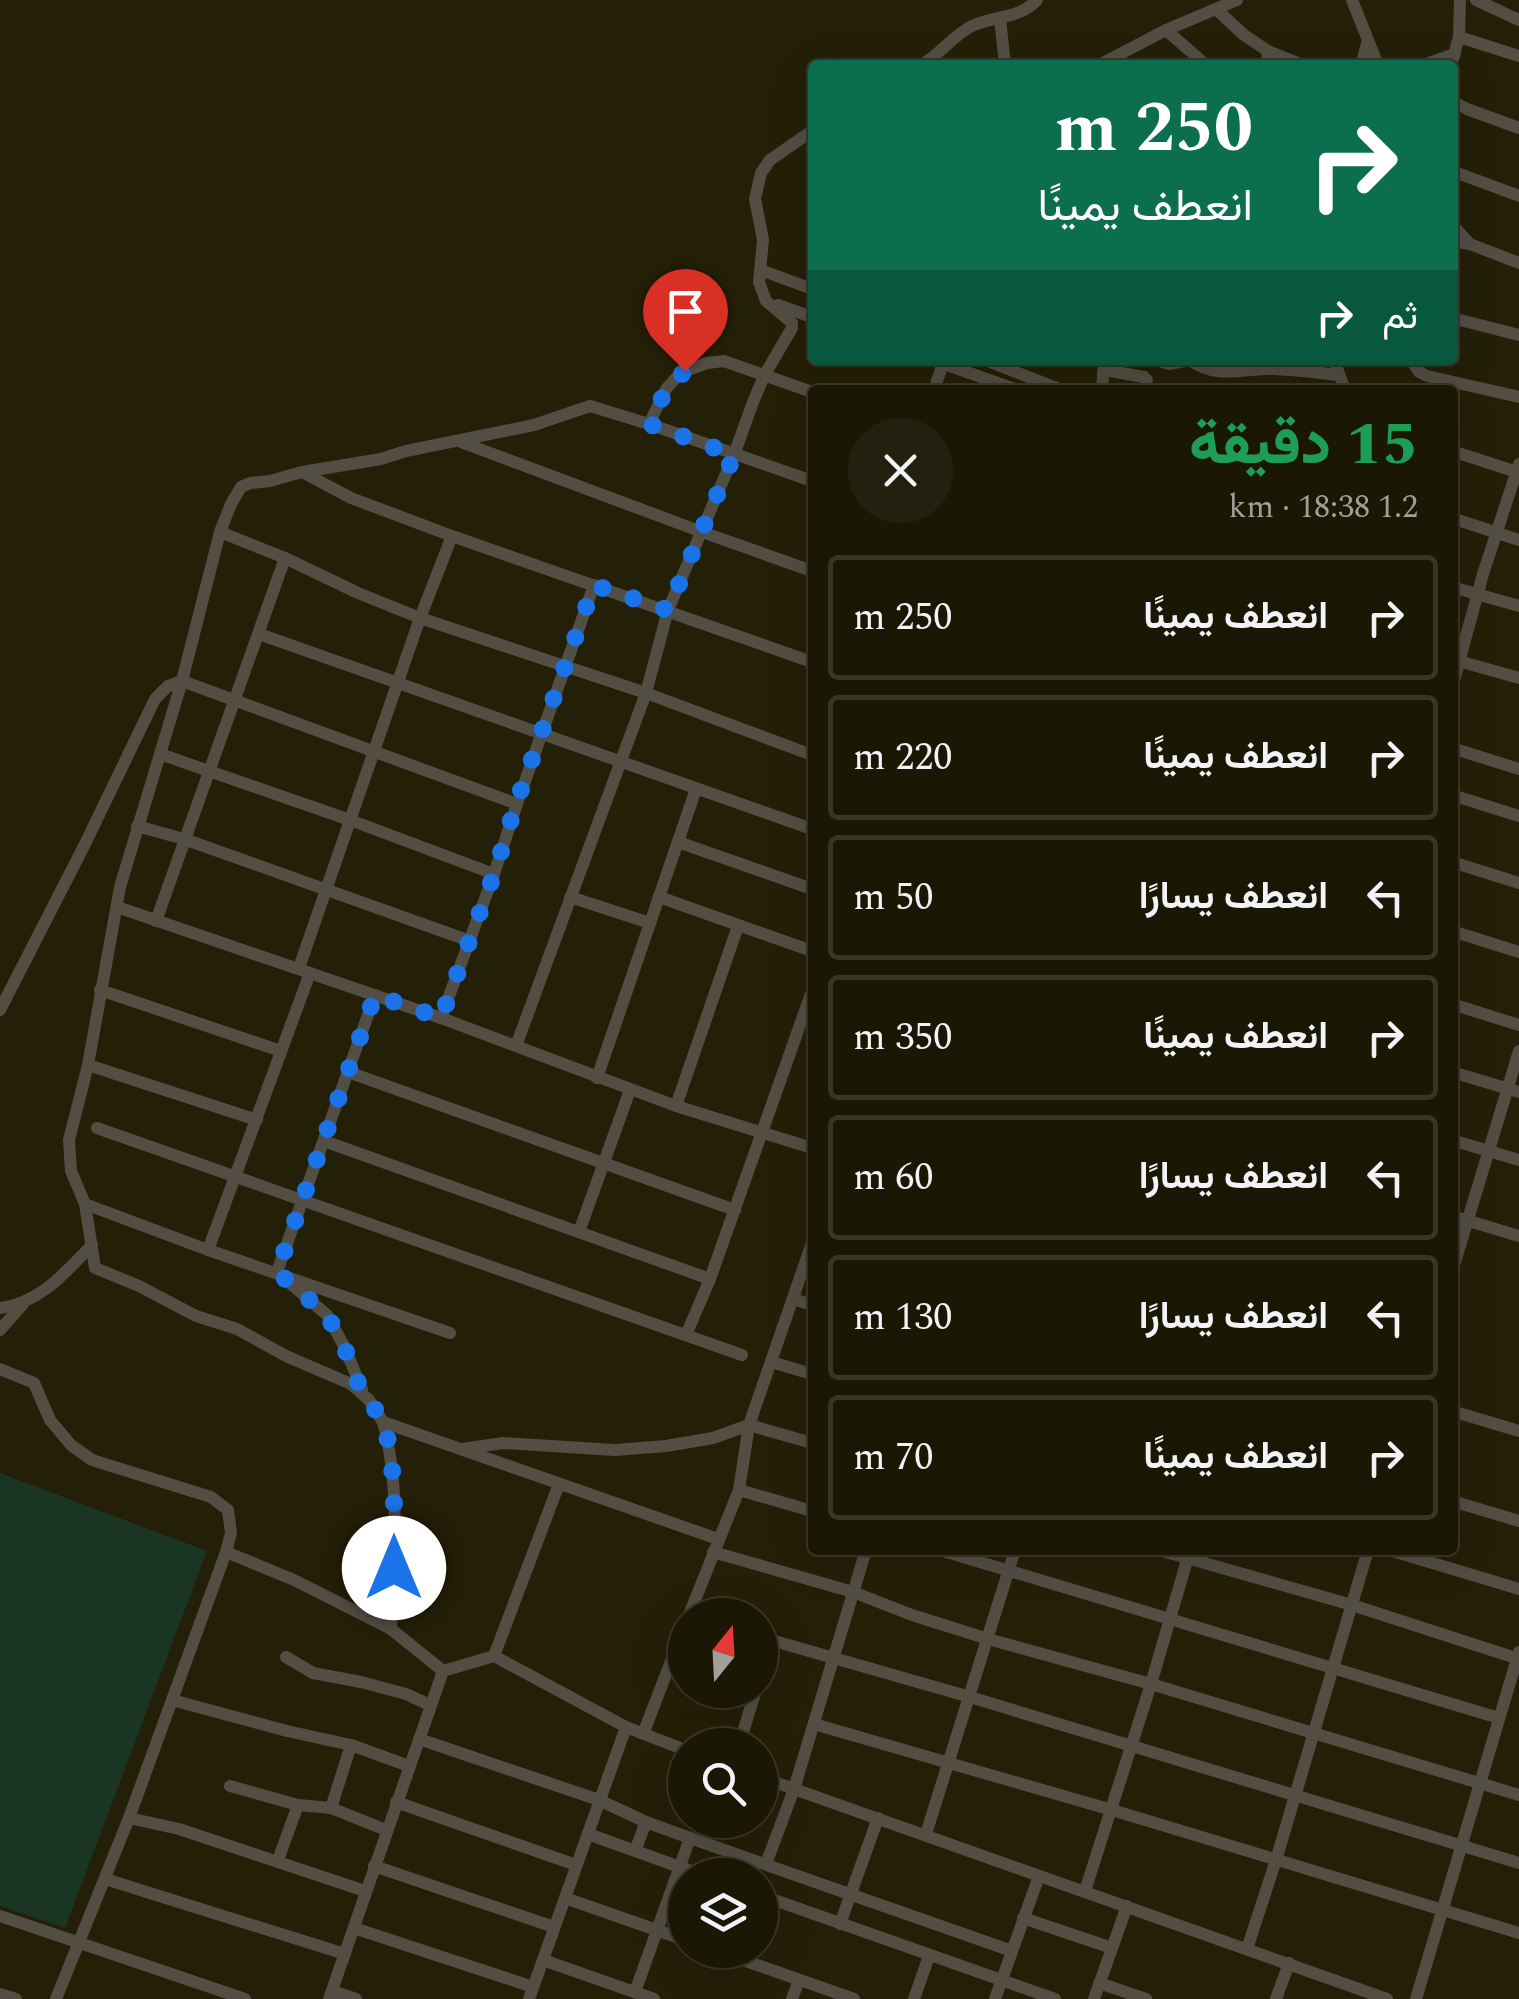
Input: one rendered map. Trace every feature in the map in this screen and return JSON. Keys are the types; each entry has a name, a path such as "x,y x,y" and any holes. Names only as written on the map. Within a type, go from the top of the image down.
{"street":[{"path":"931,60 972,26 1026,10 1037,0"},
{"path":"1109,60 1166,30 1238,0"},
{"path":"1352,0 1376,60"},
{"path":"1453,60 1459,37 1460,0"},
{"path":"1476,0 1505,6 1519,20"},
{"path":"1216,9 1268,58"},
{"path":"1000,18 1004,60"},
{"path":"1166,30 1200,60"},
{"path":"1459,37 1519,56"},
{"path":"1362,60 1368,40"},
{"path":"1458,104 1519,128"},
{"path":"516,1046 646,693 668,610 764,376 792,328 792,322 766,301 760,282 763,240 756,199 761,173 770,160 808,134"},
{"path":"1458,173 1519,196"},
{"path":"1458,232 1470,244"},
{"path":"1458,243 1519,262"},
{"path":"761,270 808,288"},
{"path":"766,301 808,317"},
{"path":"1458,319 1519,334"},
{"path":"649,424 666,390 685,371 706,364 724,361 808,391"},
{"path":"947,365 1004,385"},
{"path":"998,365 1049,385"},
{"path":"1104,365 1144,377 1146,385"},
{"path":"1203,365 1222,372 1273,369 1338,375"},
{"path":"1335,365 1343,385"},
{"path":"1414,365 1427,376 1519,397"},
{"path":"1231,385 1236,372"},
{"path":"368,1400 351,1384 286,1356 237,1328 196,1316 95,1268 85,1204 72,1171 69,1140 88,1065 120,887 231,504 241,487 250,483 270,482 302,472 534,425 590,406 808,480"},
{"path":"456,440 808,570"},
{"path":"1458,453 1518,470 1458,654"},
{"path":"302,472 351,498 452,536 808,661"},
{"path":"1458,520 1519,540"},
{"path":"220,532 420,618 808,749"},
{"path":"208,1250 281,1051 326,891 452,536"},
{"path":"156,921 285,558"},
{"path":"441,1018 594,585"},
{"path":"1458,589 1519,606"},
{"path":"259,634 808,828"},
{"path":"1458,661 1519,678"},
{"path":"0,1010 154,699 168,686 182,681 516,804"},
{"path":"1458,750 1519,769"},
{"path":"160,754 494,874"},
{"path":"597,1078 696,789"},
{"path":"1458,798 1519,816"},
{"path":"138,826 470,941"},
{"path":"678,842 808,888"},
{"path":"1458,864 1519,882"},
{"path":"570,897 650,924"},
{"path":"659,897 808,950"},
{"path":"117,907 441,1018 676,1106 808,1147"},
{"path":"676,1106 738,926"},
{"path":"1458,934 1519,952"},
{"path":"100,990 281,1051"},
{"path":"277,1272 375,995"},
{"path":"686,1336 808,1002"},
{"path":"1458,1006 1519,1024"},
{"path":"1458,1253 1490,1151 1514,1091 1519,1051"},
{"path":"88,1065 257,1120"},
{"path":"348,1072 734,1210"},
{"path":"1458,1074 1514,1091"},
{"path":"578,1232 630,1090"},
{"path":"97,1128 742,1355"},
{"path":"324,1140 710,1279"},
{"path":"1458,1142 1519,1160"},
{"path":"85,1204 450,1333"},
{"path":"1458,1218 1519,1236"},
{"path":"0,1308 34,1299 92,1245"},
{"path":"696,1598 739,1490 750,1425 808,1255"},
{"path":"277,1272 327,1315 356,1379 383,1422 394,1488 391,1629"},
{"path":"793,1299 808,1304"},
{"path":"0,1330 25,1303"},
{"path":"771,1362 808,1373"},
{"path":"0,1369 34,1383 50,1420 71,1445 92,1460 211,1497 228,1510 231,1533 128,1818 56,1999"},
{"path":"1458,1412 1519,1431"},
{"path":"383,1422 912,1615 1519,1795"},
{"path":"460,1449 503,1443 615,1450 649,1448 713,1438 750,1425 808,1442"},
{"path":"494,1656 559,1484"},
{"path":"739,1490 808,1510"},
{"path":"1458,1503 1519,1522"},
{"path":"226,1552 294,1580 391,1629 443,1671"},
{"path":"768,1858 794,1789 864,1555"},
{"path":"957,1555 1499,1718"},
{"path":"926,1834 1014,1555"},
{"path":"1085,1891 1189,1555"},
{"path":"1192,1555 1518,1656 1416,1999"},
{"path":"1248,1949 1367,1555"},
{"path":"1407,1555 1519,1589"},
{"path":"778,1643 1519,1863"},
{"path":"443,1671 494,1656 626,1727 668,1744"},
{"path":"286,1657 313,1673 406,1694 430,1706"},
{"path":"643,1734 668,1669"},
{"path":"356,1999 331,1995 443,1671"},
{"path":"172,1700 352,1745 409,1766"},
{"path":"814,1724 1519,1934"},
{"path":"354,1928 531,1993 626,1727"},
{"path":"419,1738 599,1800 668,1830"},
{"path":"332,1808 352,1745"},
{"path":"778,1783 1388,1999"},
{"path":"230,1786 298,1805 332,1808 386,1830"},
{"path":"396,1802 576,1866"},
{"path":"278,1860 298,1805"},
{"path":"128,1818 179,1829 366,1891"},
{"path":"840,1924 878,1818"},
{"path":"635,1851 646,1822"},
{"path":"588,1834 668,1863"},
{"path":"682,1858 690,1838 748,1858"},
{"path":"374,1866 554,1927"},
{"path":"778,1868 1012,1950"},
{"path":"996,1999 1039,1876"},
{"path":"105,1879 344,1954"},
{"path":"565,1898 668,1934"},
{"path":"635,1992 668,1898"},
{"path":"778,1901 1055,1999"},
{"path":"1094,1999 1127,1906"},
{"path":"0,1916 244,1999"},
{"path":"1023,1918 1112,1948"},
{"path":"914,1999 929,1956"},
{"path":"543,1960 654,1999"},
{"path":"1276,1999 1289,1963"},
{"path":"774,1968 854,1999"},
{"path":"792,1999 799,1980"},
{"path":"1100,1983 1146,1999"},
{"path":"0,1994 16,1999"}],"green space":[{"path":"0,1473 207,1551 65,1928 0,1906"}],"route":[{"path":"394,1568 394,1488 383,1422 356,1379 327,1315 277,1272 375,995 441,1018 594,585 668,610 734,455 649,424 666,390 685,371"}]}
